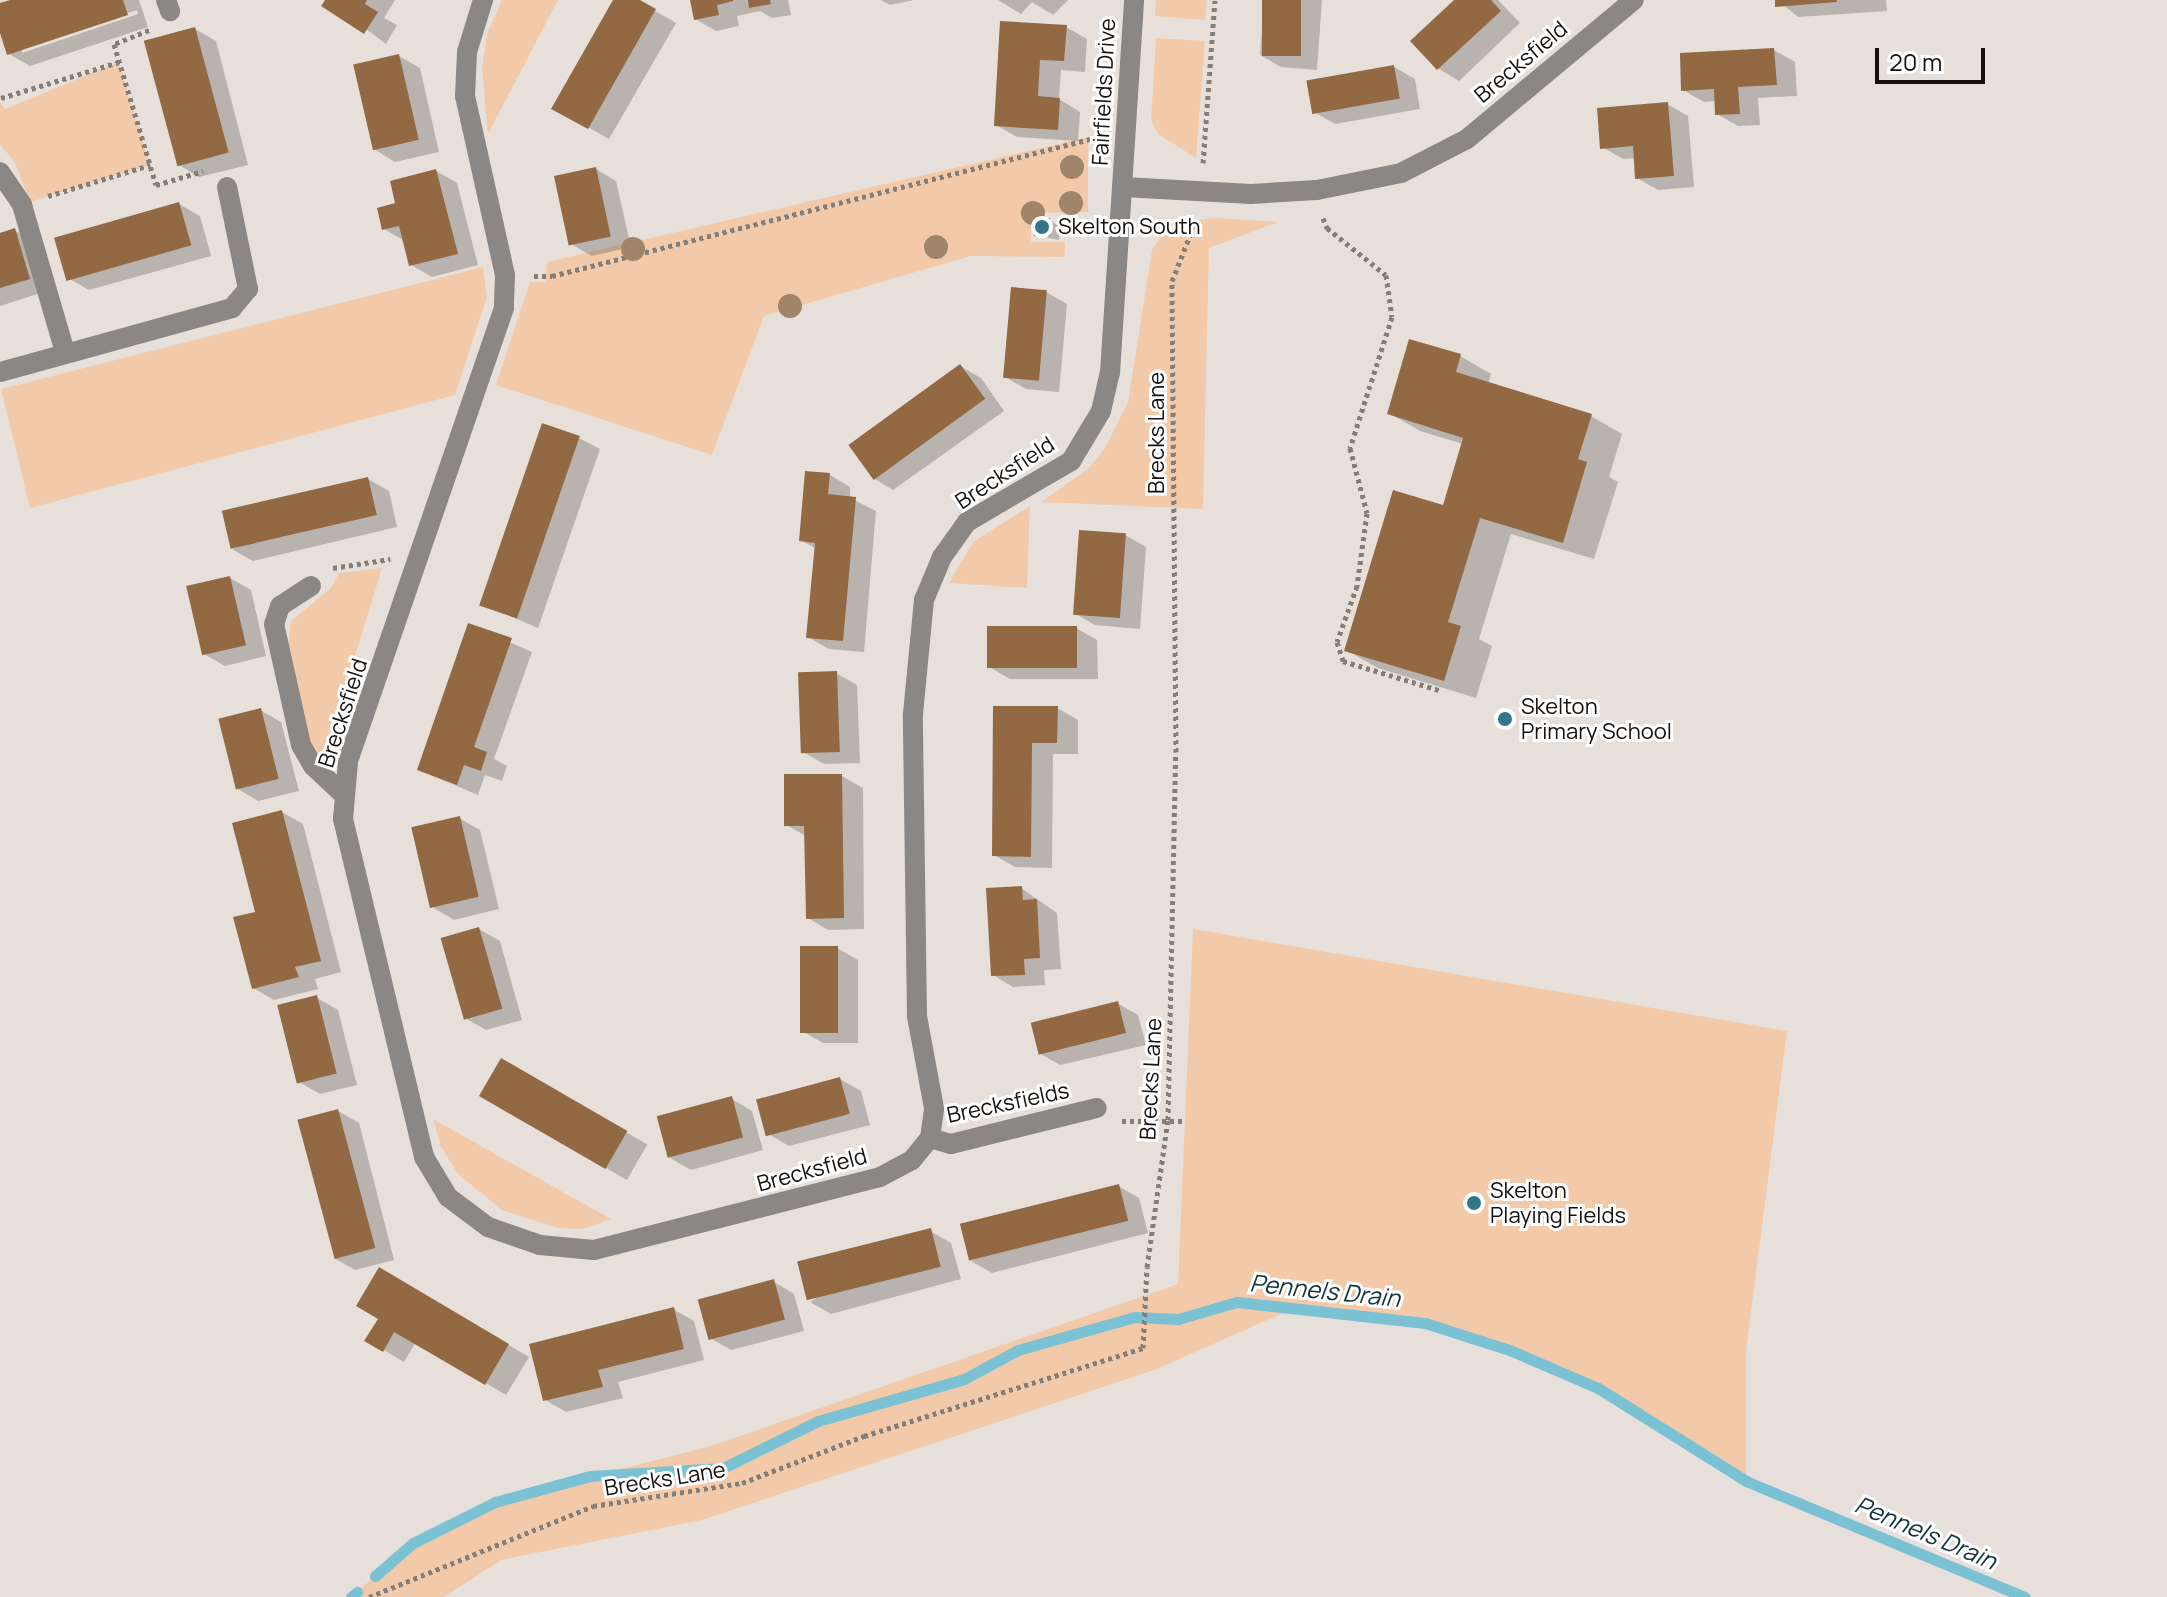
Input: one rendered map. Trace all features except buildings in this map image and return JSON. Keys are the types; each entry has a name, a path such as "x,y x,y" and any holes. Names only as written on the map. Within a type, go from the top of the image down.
{"street":[{"name":"Brecksfield","path":"483,0 467,52 465,96 505,275 504,308 423,554 348,762 343,819 424,1157 448,1197 488,1227 540,1245 594,1250 880,1177 912,1160 930,1138 934,1108 917,1016 913,714 924,600 942,557 967,522 1071,461 1088,440 1110,373 1123,187 1201,193 1317,190 1401,173 1433,160 1467,139 1634,0"},
{"name":"Fairfields Drive","path":"1123,187 1134,0"},
{"path":"0,172 22,205 65,352"},
{"path":"0,372 232,308 248,289 227,187"},
{"path":"311,586 280,606 274,624 301,745 313,766 343,794"},
{"name":"Brecksfields","path":"930,1138 951,1144 1097,1108"}],"path":[{"name":"Brecks Lane","path":"369,1597 593,1506 742,1483 864,1436 1143,1348 1145,1302 1168,1120 1176,752 1172,281 1201,193 1215,0"},
{"path":"168,5 148,30 114,44 156,185 220,165 227,187"},
{"path":"1,98 119,62"},
{"path":"505,275 552,276 1126,131"},
{"path":"22,205 150,165"},
{"path":"1317,190 1327,228 1386,275 1392,317 1350,448 1367,513 1357,586 1337,642 1343,661 1442,691"},
{"path":"311,586 331,568 423,554"},
{"path":"1097,1108 1117,1122 1186,1121"}],"shaded area":[{"path":"502,0 558,0 488,134 482,68 487,34"},
{"path":"1156,0 1207,0 1205,20 1155,16"},
{"path":"1156,38 1205,41 1196,158 1158,134 1151,120"},
{"path":"119,62 150,165 30,202 15,163 0,144 0,102 5,109"},
{"path":"1088,137 1088,212 1031,213 1031,242 1065,242 1065,257 971,256 764,316 712,455 496,385 530,282 545,282 547,262"},
{"path":"1216,218 1278,222 1209,248 1203,509 1041,502 1088,469 1105,448 1128,402 1152,250 1169,223"},
{"path":"483,267 487,297 455,395 30,508 1,389"},
{"path":"1030,506 1027,588 949,583 973,542"},
{"path":"382,568 323,760 311,744 288,647 291,621 331,588 339,573"},
{"name":"Skelton Playing Fields","path":"1193,929 1787,1031 1746,1351 1746,1481 1598,1388 1512,1351 1425,1323 1297,1307 1157,1369 702,1520 501,1560 444,1597 351,1597 413,1543 495,1502 714,1445 1178,1284"},
{"path":"433,1119 611,1219 584,1229 558,1228 502,1210 458,1174 441,1147"}],"waterway":[{"name":"Pennels Drain","path":"375,1576 413,1543 495,1502 590,1476 723,1468 818,1421 964,1379 1018,1350 1135,1317 1178,1319 1237,1302 1425,1323 1512,1351 1598,1388 1746,1481 2025,1597"},
{"name":"Pennels Drain","path":"351,1597 357,1592"}],"place":[{"name":"Skelton South","path":"1042,227"},
{"name":"Skelton Primary School","path":"1505,719"},
{"name":"Skelton Playing Fields","path":"1474,1203"}]}
